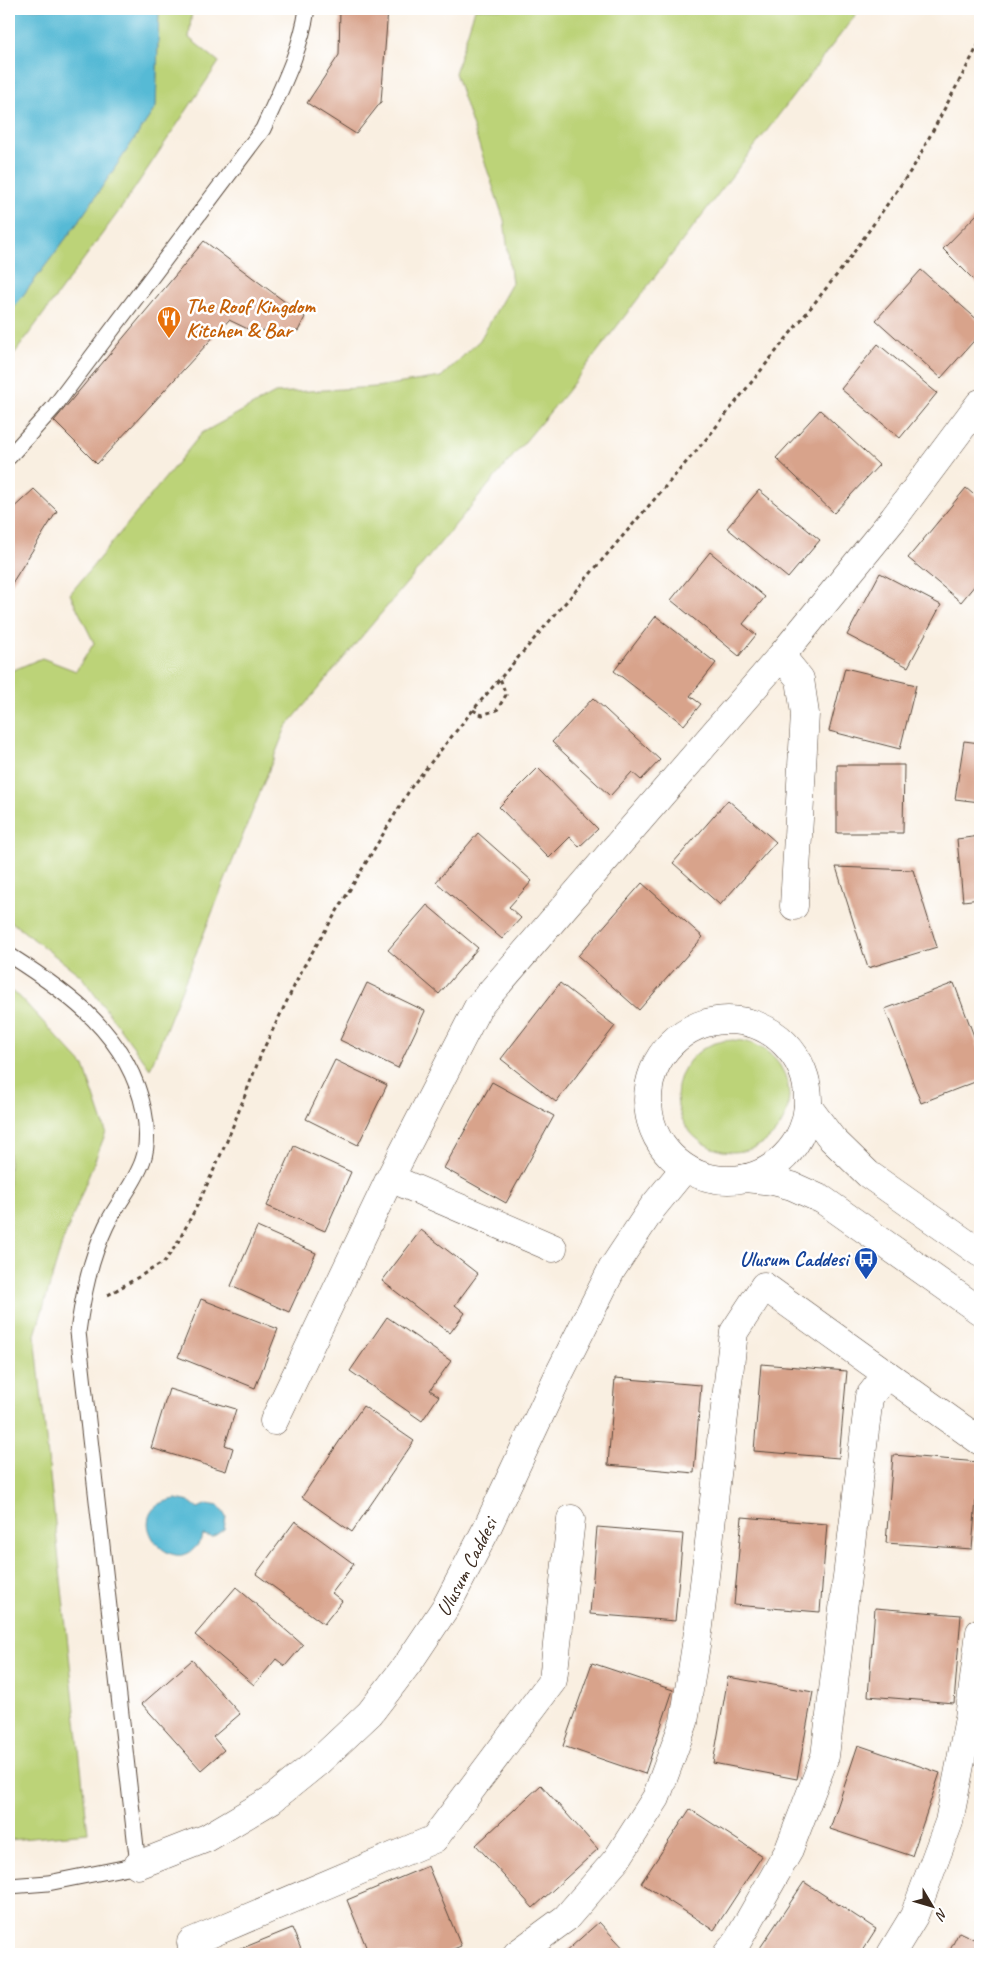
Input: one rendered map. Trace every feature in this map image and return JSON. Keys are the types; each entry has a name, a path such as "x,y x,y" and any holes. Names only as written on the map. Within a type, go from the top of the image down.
{"street":[{"path":"274,1421 390,1178 478,1007 781,656 894,518 980,403"},
{"path":"781,656 800,680 805,714 794,906"},
{"path":"744,1178 778,1163 793,1147 803,1128 808,1107 807,1085 799,1064 786,1045 768,1031 747,1022 725,1020 703,1024 683,1034 666,1050 654,1069 648,1091 648,1113 656,1135 668,1154 685,1168 708,1178 744,1178 786,1185 823,1200 980,1311"},
{"path":"808,1107 832,1139 868,1174 980,1253"},
{"name":"Ulusum Caddesi","path":"138,1865 207,1838 271,1800 318,1762 370,1713 409,1662 447,1605 487,1528 560,1372 612,1269 653,1207 685,1168"},
{"path":"390,1178 554,1248"},
{"path":"517,1954 566,1918 617,1859 656,1798 684,1722 699,1626 734,1332 764,1286 980,1441"},
{"path":"727,1954 737,1942 788,1852 824,1756 869,1397 887,1374"},
{"path":"193,1954 191,1942 434,1840 553,1680 571,1519"},
{"path":"891,1954 914,1916 949,1822 969,1718 980,1632"}],"lane":[{"path":"9,457 54,407 263,129 286,78 304,26 307,9"},
{"path":"9,955 58,987 86,1012 130,1068 140,1094 146,1124 144,1158 131,1186 106,1226 88,1272 78,1332 138,1865 48,1883 9,1886"}],"path":[{"path":"82,1301 109,1294 164,1262 177,1244 227,1141 262,1052 304,966 412,786 500,678 708,437 848,262 914,166 980,42"},
{"path":"473,710 482,715 497,710 506,695 500,678"}],"green space":[{"path":"159,9 192,9 189,38 219,62 122,207 9,361 9,314 79,221 156,107"},
{"path":"475,9 860,9 565,394 286,727 150,1069 81,976 9,920 9,672 42,658 76,671 94,643 70,594 202,433 275,393 376,387 441,377 480,340 512,283 504,220 455,73"},
{"path":"9,990 19,996 84,1066 106,1132 63,1241 35,1335 88,1833 9,1840"},
{"path":"733,1040 744,1041 754,1045 772,1057 784,1075 788,1085 788,1107 784,1117 772,1135 754,1147 744,1151 733,1152 722,1151 712,1147 694,1135 682,1117 678,1107 677,1096 678,1085 682,1075 694,1057 712,1045 722,1041"}],"water":[{"path":"9,9 159,9 156,107 79,221 9,314"},
{"path":"176,1499 190,1502 198,1508 207,1504 219,1506 226,1517 224,1529 213,1537 203,1535 192,1551 179,1555 167,1552 156,1543 149,1530 149,1517 157,1506"}],"building":[{"path":"340,9 388,9 381,102 356,134 307,103 339,55"},
{"path":"980,211 980,286 943,249"},
{"path":"204,241 305,317 298,331 250,330 229,320 97,464 54,421"},
{"path":"921,270 980,322 980,334 941,378 876,320"},
{"path":"878,344 937,393 900,438 841,389"},
{"path":"820,410 879,465 834,513 776,458"},
{"path":"966,488 980,500 980,579 961,602 908,558"},
{"path":"34,489 57,511 9,588 9,512"},
{"path":"759,490 820,540 788,578 727,528"},
{"path":"710,552 765,597 743,624 756,635 739,656 671,600"},
{"path":"880,573 941,605 908,667 847,635"},
{"path":"656,616 716,663 690,696 701,704 684,725 614,671"},
{"path":"845,668 916,685 900,749 829,731"},
{"path":"593,698 660,760 641,780 632,772 610,796 552,742"},
{"path":"964,741 980,743 980,802 955,799"},
{"path":"837,765 904,765 903,833 837,833"},
{"path":"538,768 598,829 579,847 570,837 549,858 499,807"},
{"path":"728,800 776,842 720,905 673,863"},
{"path":"478,833 532,881 509,907 521,918 502,939 436,882"},
{"path":"980,836 980,899 963,901 957,839"},
{"path":"836,867 913,870 937,947 868,968"},
{"path":"642,883 703,937 639,1010 578,956"},
{"path":"427,905 478,948 439,994 388,950"},
{"path":"367,983 425,1011 398,1068 340,1040"},
{"path":"560,983 615,1026 556,1102 501,1059"},
{"path":"954,983 980,1052 980,1080 921,1103 885,1009"},
{"path":"335,1060 387,1085 358,1145 306,1119"},
{"path":"492,1082 554,1116 506,1203 444,1168"},
{"path":"294,1146 351,1172 325,1231 267,1206"},
{"path":"257,1227 316,1253 289,1312 231,1286"},
{"path":"421,1230 478,1274 455,1305 465,1313 450,1333 382,1281"},
{"path":"201,1299 278,1329 255,1388 178,1357"},
{"path":"387,1317 451,1361 430,1390 439,1396 422,1421 350,1371"},
{"path":"761,1364 847,1371 839,1458 754,1451"},
{"path":"615,1378 701,1385 694,1473 608,1465"},
{"path":"169,1389 236,1409 225,1445 233,1448 226,1471 151,1448"},
{"path":"363,1406 414,1441 352,1532 302,1497"},
{"path":"893,1455 979,1462 972,1549 886,1543"},
{"path":"742,1517 827,1524 820,1612 734,1605"},
{"path":"295,1521 354,1564 332,1593 342,1601 324,1624 256,1574"},
{"path":"597,1527 683,1534 675,1621 590,1614"},
{"path":"236,1587 303,1645 285,1666 276,1659 254,1685 195,1635"},
{"path":"875,1608 961,1615 954,1703 868,1696"},
{"path":"192,1660 240,1714 213,1737 224,1750 201,1770 142,1704"},
{"path":"592,1663 673,1690 645,1774 563,1746"},
{"path":"728,1677 813,1692 797,1779 713,1763"},
{"path":"858,1745 940,1773 912,1856 830,1829"},
{"path":"541,1785 598,1849 533,1908 476,1845"},
{"path":"690,1809 762,1856 714,1930 641,1883"},
{"path":"428,1866 461,1946 441,1954 369,1954 347,1900"},
{"path":"804,1882 876,1929 860,1954 756,1954"},
{"path":"599,1922 629,1954 563,1954"},
{"path":"292,1928 303,1954 228,1954"},
{"path":"959,1932 980,1942 980,1954 948,1954"}],"place":[{"name":"The Roof Kingdom Kitchen & Bar","path":"169,339"},
{"name":"Ulusum Caddesi","path":"866,1280"}]}
